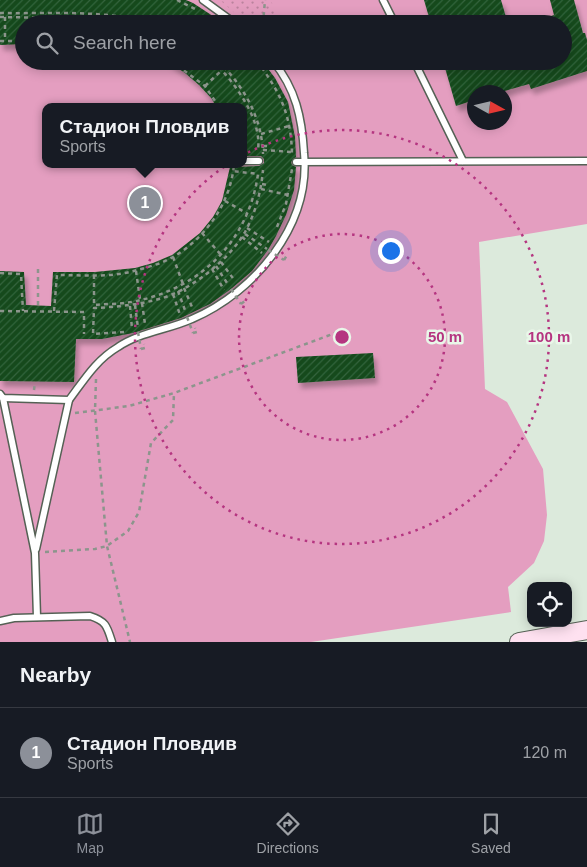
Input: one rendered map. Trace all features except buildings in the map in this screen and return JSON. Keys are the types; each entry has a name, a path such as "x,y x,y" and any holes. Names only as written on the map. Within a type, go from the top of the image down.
{"main road":[{"path":"519,642 587,630"}],"lane":[{"path":"203,0 224,15"},
{"path":"383,0 390,15"},
{"path":"36,553 70,400 94,366 119,346 143,335 169,328 201,315 237,292 258,274 277,249 290,224 299,201 305,162 302,129 294,94 280,70"},
{"path":"418,70 463,161"},
{"path":"247,161 261,160"},
{"path":"293,162 587,161"},
{"path":"37,618 36,553 1,396 70,400"},
{"path":"0,621 14,618 90,616 101,620 108,629 112,642"}],"path":[{"path":"177,0 203,14"},
{"path":"264,15 265,0"},
{"path":"0,15 15,17"},
{"path":"0,15 110,15"},
{"path":"4,17 5,41"},
{"path":"0,41 15,41"},
{"path":"183,70 204,86 217,103"},
{"path":"204,86 222,70 239,90 246,103"},
{"path":"228,70 244,91 255,112 261,134 263,150 261,160"},
{"path":"247,228 269,242 277,227 288,195 293,162 289,126 281,98 263,70"},
{"path":"247,104 256,131 259,150"},
{"path":"255,112 260,111"},
{"path":"261,134 289,126"},
{"path":"262,146 269,146"},
{"path":"263,150 292,152"},
{"path":"94,275 94,305 161,299 184,288 221,262 244,234 261,190 263,167"},
{"path":"54,311 57,275 94,275 136,271 173,257 202,233 216,216 224,201 233,168"},
{"path":"130,306 132,331 93,334 94,308 135,305 183,284 195,277 221,255 241,229 248,214 258,174 233,171"},
{"path":"262,184 267,185"},
{"path":"261,190 288,195"},
{"path":"224,201 248,214"},
{"path":"202,233 221,255"},
{"path":"244,234 284,260 286,255"},
{"path":"242,237 262,253"},
{"path":"277,259 282,252"},
{"path":"173,257 183,284"},
{"path":"221,262 236,282"},
{"path":"216,266 241,304 245,301"},
{"path":"38,267 38,305"},
{"path":"212,269 224,290"},
{"path":"136,271 146,328"},
{"path":"0,273 21,274 22,311"},
{"path":"184,288 194,310"},
{"path":"178,291 195,332"},
{"path":"173,294 181,316"},
{"path":"234,300 240,296"},
{"path":"135,305 141,349 145,348"},
{"path":"0,311 84,312 84,334"},
{"path":"189,328 194,325"},
{"path":"67,414 129,406 174,393 338,332"},
{"path":"133,344 144,341"},
{"path":"97,376 95,411 107,546 130,642"},
{"path":"36,553 95,550 107,546 128,531 139,512 152,444 173,420 174,393"}],"shaded area":[{"path":"0,0 587,0 587,224 479,242 485,389 507,402 543,469 547,515 544,541 534,563 508,587 511,612 311,642 0,642"},
{"path":"220,0 270,0 279,15 237,15"}],"place":[{"name":"Стадион Пловдив","path":"145,203"}]}
